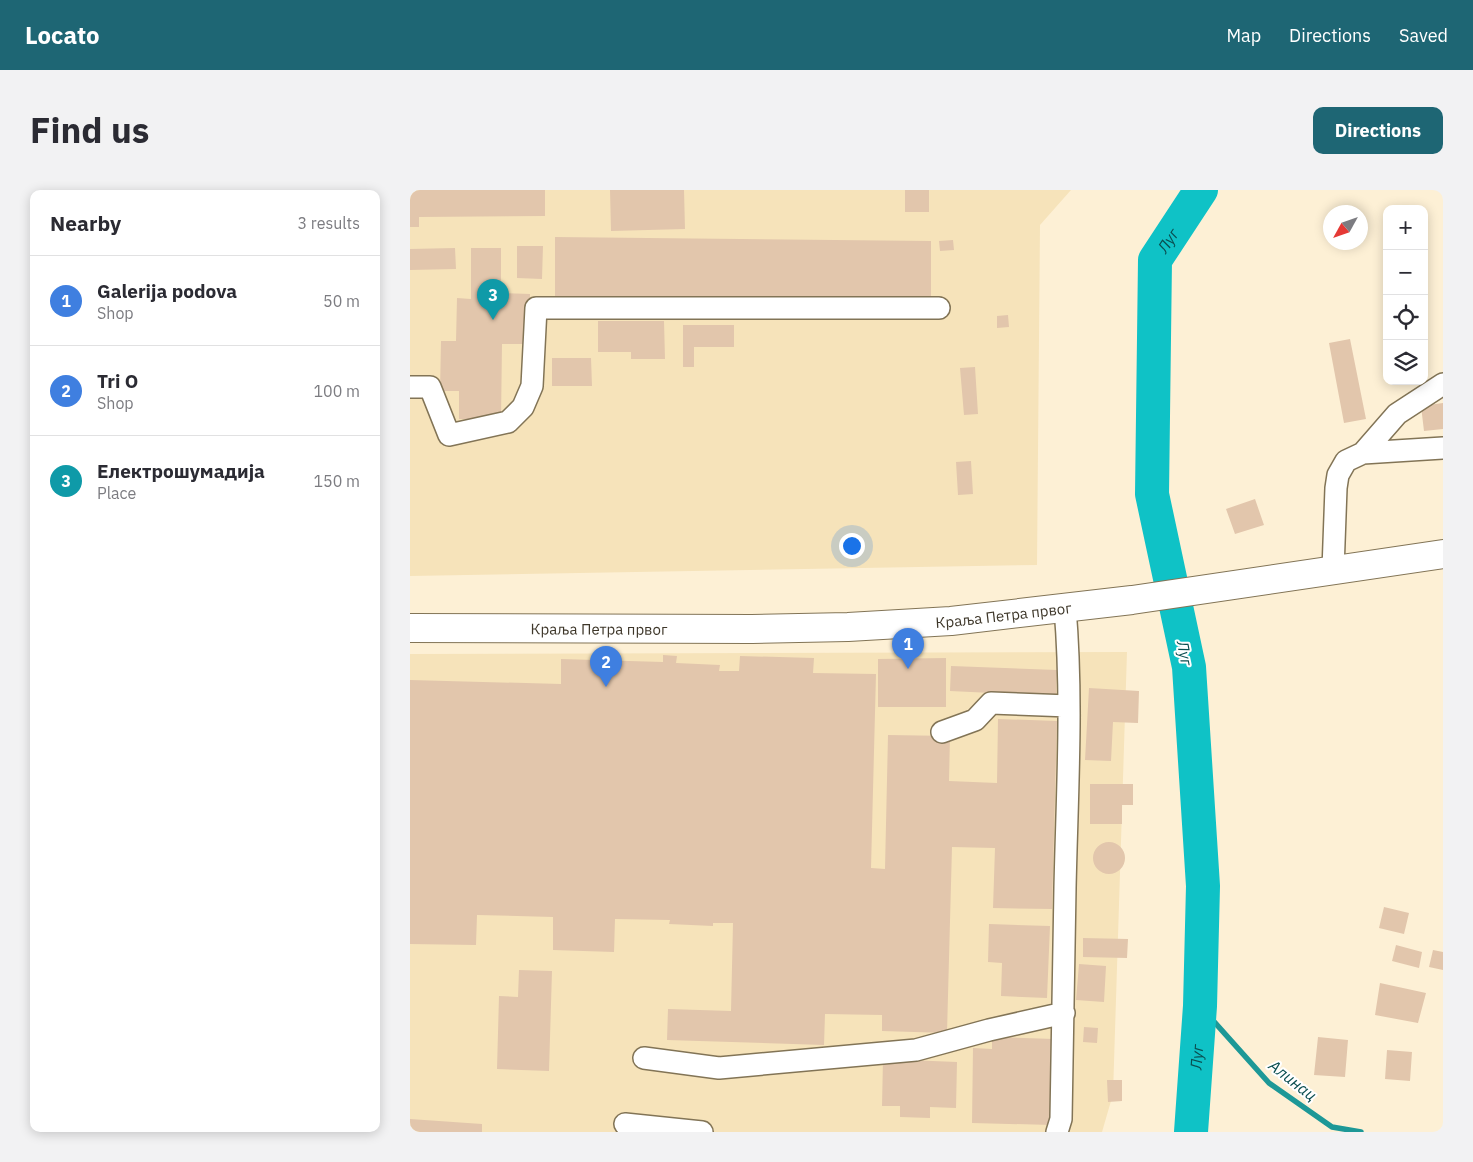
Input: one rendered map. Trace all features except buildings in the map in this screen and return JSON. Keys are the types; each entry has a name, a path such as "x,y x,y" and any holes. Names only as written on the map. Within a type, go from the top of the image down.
{"main road":[{"name":"Краља Петра првог","path":"410,628 752,630 848,627 951,620 1132,600 1443,554"}],"street":[{"path":"410,387 430,387 449,435 508,422 523,407 532,386 536,308 939,308"},
{"path":"1333,570 1338,475 1346,461 1363,452 1397,414 1443,384"},
{"path":"1363,452 1443,448"},
{"path":"1057,1132 1061,1119 1065,886 1069,802 1069,648 1065,608"},
{"path":"942,732 975,720 991,703 1069,706"},
{"path":"644,1058 719,1068 916,1050 989,1030 1064,1013"},
{"path":"625,1124 702,1132"}],"shaded area":[{"path":"410,190 1071,190 1040,225 1037,565 410,576"},
{"path":"1127,652 1113,1094 1102,1132 410,1132 410,654"}],"waterway":[{"name":"Луг","path":"1191,1132 1200,1006 1203,886 1189,667 1152,494 1155,260 1201,190"},
{"name":"Алинац","path":"1200,1006 1269,1083 1332,1127 1361,1132"}],"place":[{"name":"Електрошумадија","path":"493,320"},
{"name":"Galerija podova","path":"908,669"},
{"name":"Tri O","path":"606,687"}]}
